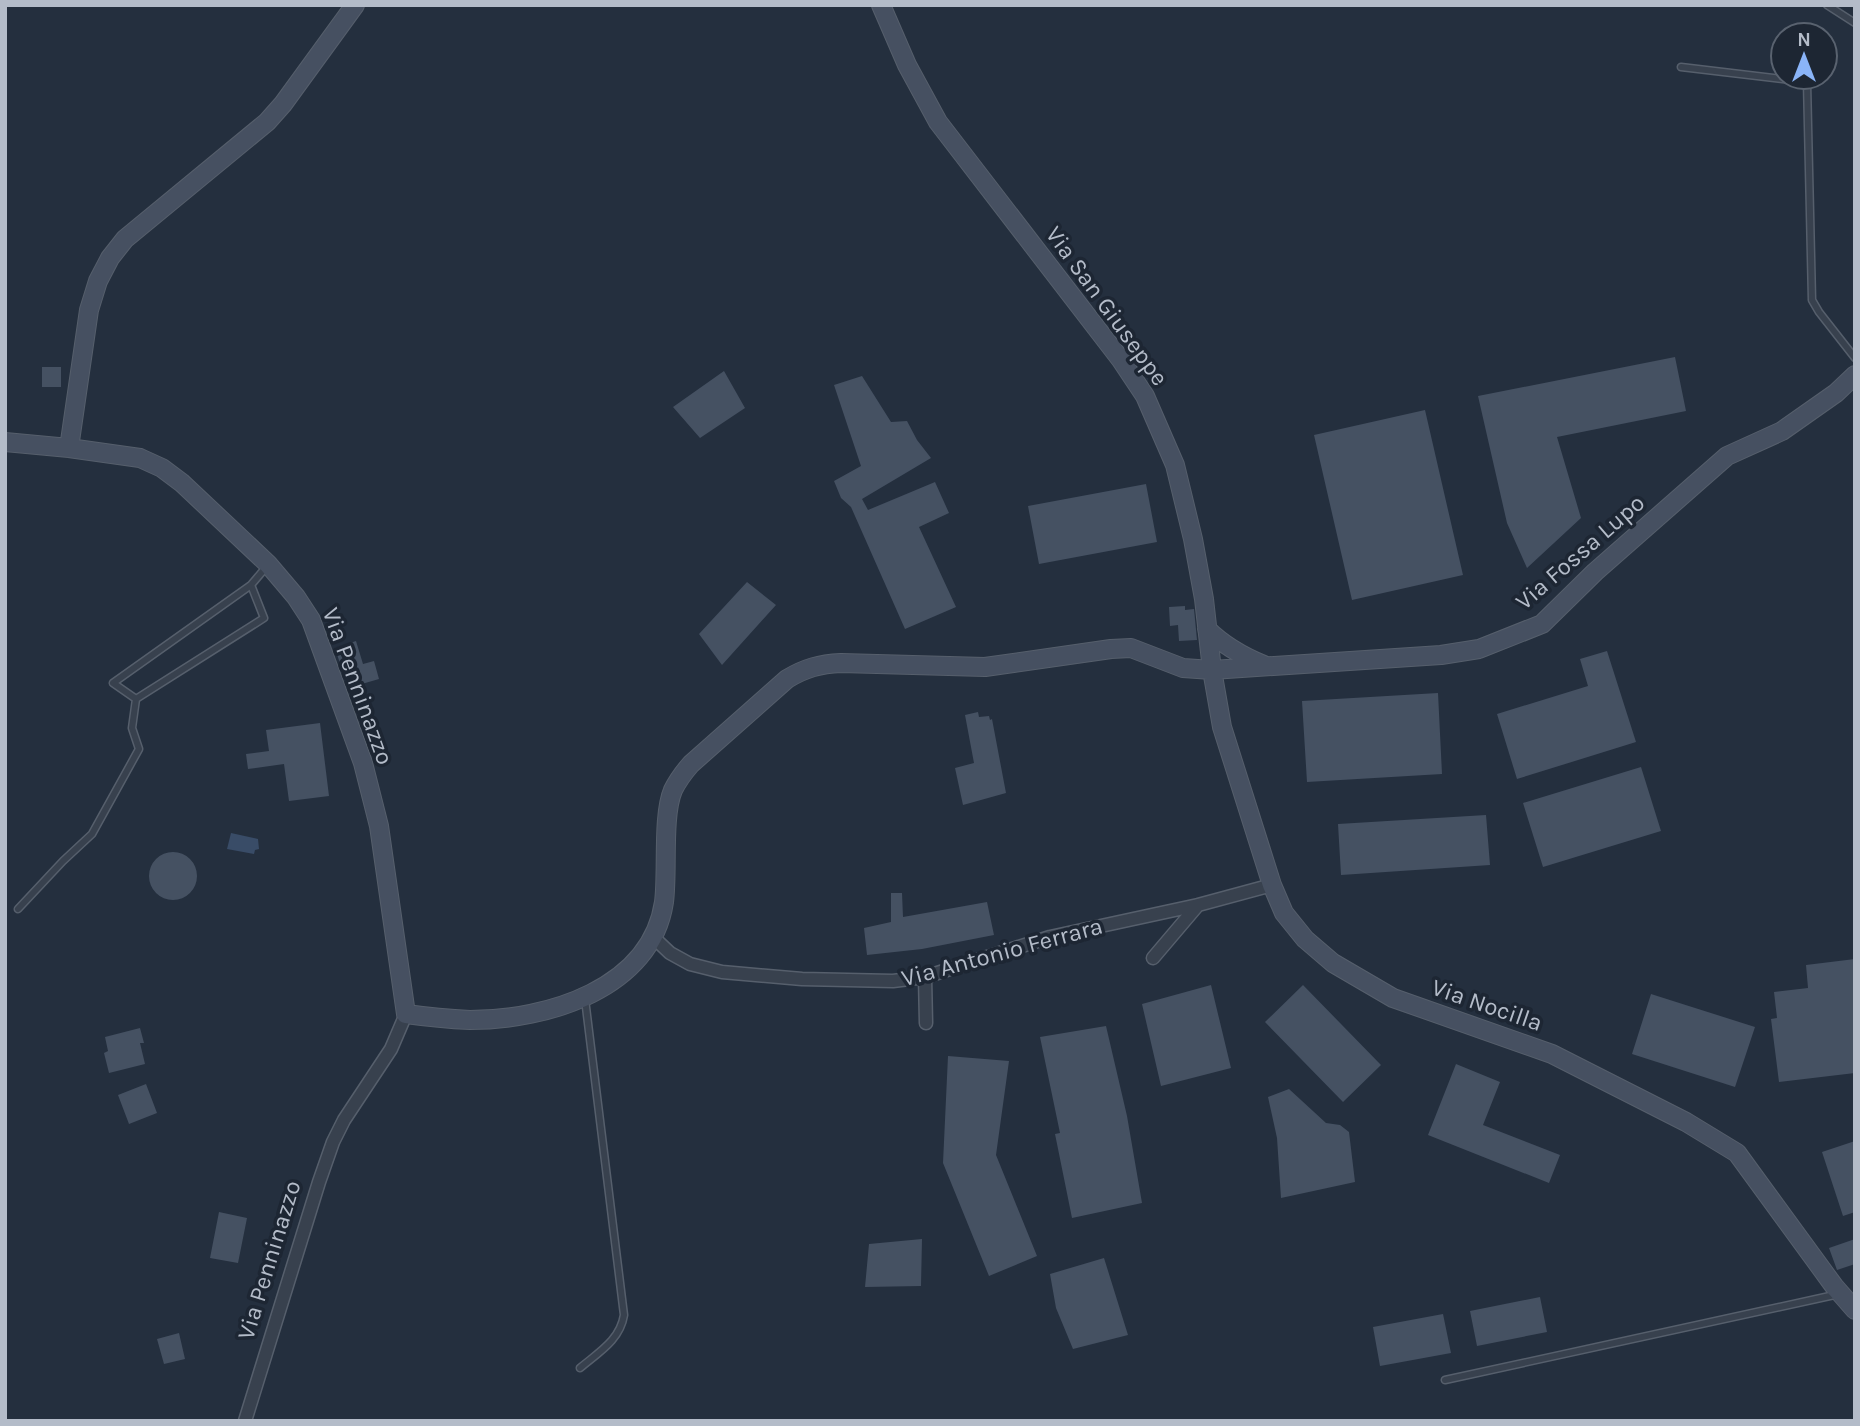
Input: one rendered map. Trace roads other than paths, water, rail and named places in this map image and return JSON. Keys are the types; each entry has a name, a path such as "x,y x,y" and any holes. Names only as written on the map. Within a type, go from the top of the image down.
{"street":[{"path":"69,448 89,310 98,281 110,258 125,239 267,122 355,5"},
{"name":"Via San Giuseppe","path":"881,5 907,65 937,122 1121,360 1145,396 1175,465 1193,539 1212,670"},
{"name":"Via Fossa Lupo","path":"406,1014 448,1019 485,1019 535,1012 585,997 613,982 634,964 660,923 664,900 668,811 672,793 681,777 691,764 787,679 804,668 841,663 985,667 1131,648 1183,668 1212,670 1441,655 1479,649 1542,624 1595,572 1727,456 1782,431 1836,393 1855,375"},
{"name":"Via Penninazzo","path":"5,442 141,458 162,468 182,483 268,564 296,597 311,620 363,763 379,826 406,1014 391,1049 344,1120 333,1142 318,1182 244,1421"},
{"path":"1207,629 1241,656 1270,668"},
{"name":"Via Nocilla","path":"1212,670 1222,727 1272,885 1284,913 1305,939 1333,963 1393,998 1552,1054 1686,1122 1737,1153 1855,1310"},
{"name":"Via Antonio Ferrara","path":"653,937 670,953 690,964 722,972 802,979 893,981 925,977 1050,937 1198,905 1272,885"},
{"path":"1153,958 1198,905"},
{"path":"925,977 926,1023"}],"lane":[{"path":"1827,5 1855,23"},
{"path":"1681,67 1807,82 1812,300 1855,358"},
{"path":"136,699 113,683 251,585 268,564"},
{"path":"18,909 92,834 139,748 132,728 136,699 264,618 251,585"},
{"path":"580,1368 617,1336 624,1315 585,997"},
{"path":"1445,1380 1841,1294"}],"water":[{"path":"231,833 258,839 259,849 255,850 254,854 227,849"}]}
